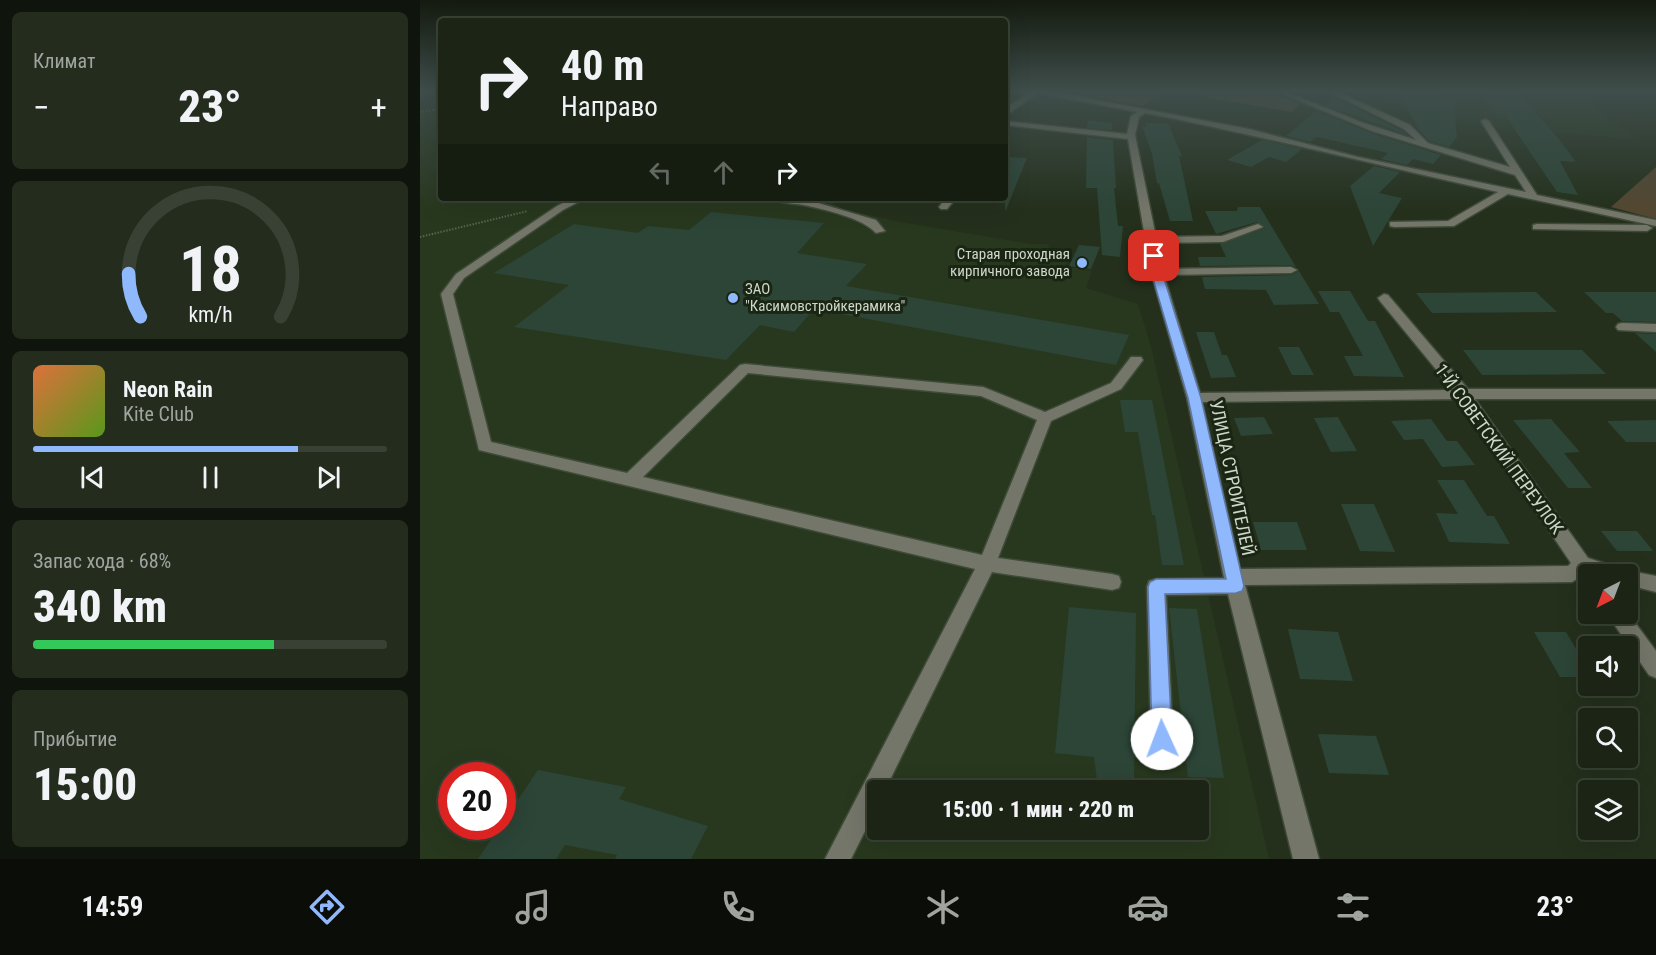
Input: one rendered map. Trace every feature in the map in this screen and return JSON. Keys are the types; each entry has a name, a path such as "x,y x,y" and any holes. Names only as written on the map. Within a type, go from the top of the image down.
{"street":[{"path":"1073,131 1131,138 1132,131"},
{"path":"1249,131 1358,159 1656,223"},
{"path":"1381,131 1473,156 1519,173"},
{"path":"1411,131 1426,145"},
{"path":"1492,131 1534,197"},
{"name":"УЛИЦА СТРОИТЕЛЕЙ","path":"1131,138 1152,240 1156,272 1194,398 1235,582 1306,859"},
{"path":"1394,224 1450,224 1506,191"},
{"path":"575,201 560,208 460,276 447,294 484,446 987,564 1112,582"},
{"path":"798,201 872,222 880,231"},
{"path":"944,207 949,201"},
{"path":"1152,240 1223,239 1258,227"},
{"path":"1537,227 1656,228"},
{"path":"1156,272 1291,270"},
{"name":"1-Й СОВЕТСКИЙ ПЕРЕУЛОК","path":"1384,298 1464,394 1582,564"},
{"path":"1622,327 1656,328"},
{"path":"838,859 987,564 1045,418 1116,386 1136,360"},
{"path":"630,480 746,368 983,392 1045,418"},
{"path":"1194,398 1656,394"},
{"path":"1162,739 1156,587 1235,582 1572,574 1578,572"},
{"path":"1638,580 1656,584"},
{"path":"1624,624 1656,668"}],"path":[{"path":"420,237 538,209"}],"shaded area":[{"path":"420,131 438,131 438,201 830,201 840,208 895,221 1030,244 1048,244 1051,254 1069,257 1065,266 1092,271 1086,288 1138,304 1151,347 1269,859 420,859"},
{"path":"1536,131 1626,131 1636,139"},
{"path":"1656,167 1656,219 1611,207"}],"building":[{"path":"1144,131 1171,131 1182,156 1179,156 1193,221 1170,221 1159,183 1157,183 1152,154"},
{"path":"1292,131 1366,131 1441,155 1433,164 1413,159 1407,165 1381,159 1388,153 1317,137 1310,142 1286,136"},
{"path":"1420,131 1456,131 1457,137 1449,147 1429,141"},
{"path":"1516,131 1552,131 1576,162 1560,161 1578,195 1557,192"},
{"path":"1087,137 1113,140 1118,226 1123,226 1120,257 1102,255 1097,188 1086,188"},
{"path":"1262,140 1302,149 1286,162 1269,157 1251,167 1227,160"},
{"path":"1008,157 1027,158 1006,210 1005,201 1008,201"},
{"path":"1374,166 1400,172 1379,193 1402,198 1373,246 1350,186"},
{"path":"1238,207 1260,207 1296,267 1291,265 1200,266 1198,257 1226,257 1220,244 1265,228 1257,222 1216,234 1205,211 1237,211"},
{"name":"ЗАО \"Касимовстройкерамика\"","path":"711,212 824,223 797,253 867,264 846,286 1129,335 1116,365 814,309 794,332 760,325 726,360 514,327 569,285 494,273 574,224 638,233 648,226 689,230"},
{"path":"1079,245 1100,247 1091,269 1069,266"},
{"path":"1299,271 1319,304 1274,305 1266,290 1205,289 1202,277 1291,275"},
{"path":"1318,291 1350,291 1368,321 1375,321 1404,377 1354,376 1344,356 1363,356 1339,312 1330,312"},
{"path":"1536,292 1557,312 1432,313 1416,293"},
{"path":"1584,292 1656,292 1656,322 1622,321 1613,313 1606,313"},
{"path":"1196,332 1214,332 1222,355 1227,355 1236,377 1211,378"},
{"path":"1635,333 1656,334 1656,352"},
{"path":"1278,347 1299,347 1314,375 1292,375"},
{"path":"1463,350 1582,350 1606,374 1482,375"},
{"path":"1120,400 1152,400 1184,565 1162,565 1155,515 1152,515 1138,432 1125,432"},
{"path":"1264,417 1273,434 1241,436 1234,418"},
{"path":"1338,417 1357,451 1331,452 1314,418"},
{"path":"1431,419 1447,441 1457,441 1475,465 1442,467 1423,439 1404,440 1391,421"},
{"path":"1551,419 1580,452 1564,453 1592,488 1568,488 1513,420"},
{"path":"1656,420 1656,442 1626,442 1607,421"},
{"path":"1437,480 1464,480 1487,516 1494,516 1510,544 1449,542 1436,513 1458,514"},
{"path":"1341,504 1374,504 1395,552 1360,551"},
{"path":"1253,522 1297,522 1307,550 1261,550"},
{"path":"1601,531 1637,531 1653,551 1617,551"},
{"path":"1069,607 1136,613 1134,780 1097,780 1094,757 1055,753"},
{"path":"1169,608 1197,609 1224,778 1188,777"},
{"path":"1288,629 1338,632 1353,681 1300,679"},
{"path":"1534,632 1566,632 1578,652 1578,677 1560,677"},
{"path":"1318,734 1376,736 1389,775 1329,773"},
{"path":"538,770 626,787 619,799 708,826 691,859 615,859 617,855 565,845 556,859 478,859 491,840 516,840 516,802"}],"place":[{"name":"Старая проходная кирпичного завода","path":"1082,263"},
{"name":"ЗАО \"Касимовстройкерамика\"","path":"733,298"}],"route":[{"path":"1154,256 1156,272 1194,398 1236,586 1156,587 1162,739"}]}
